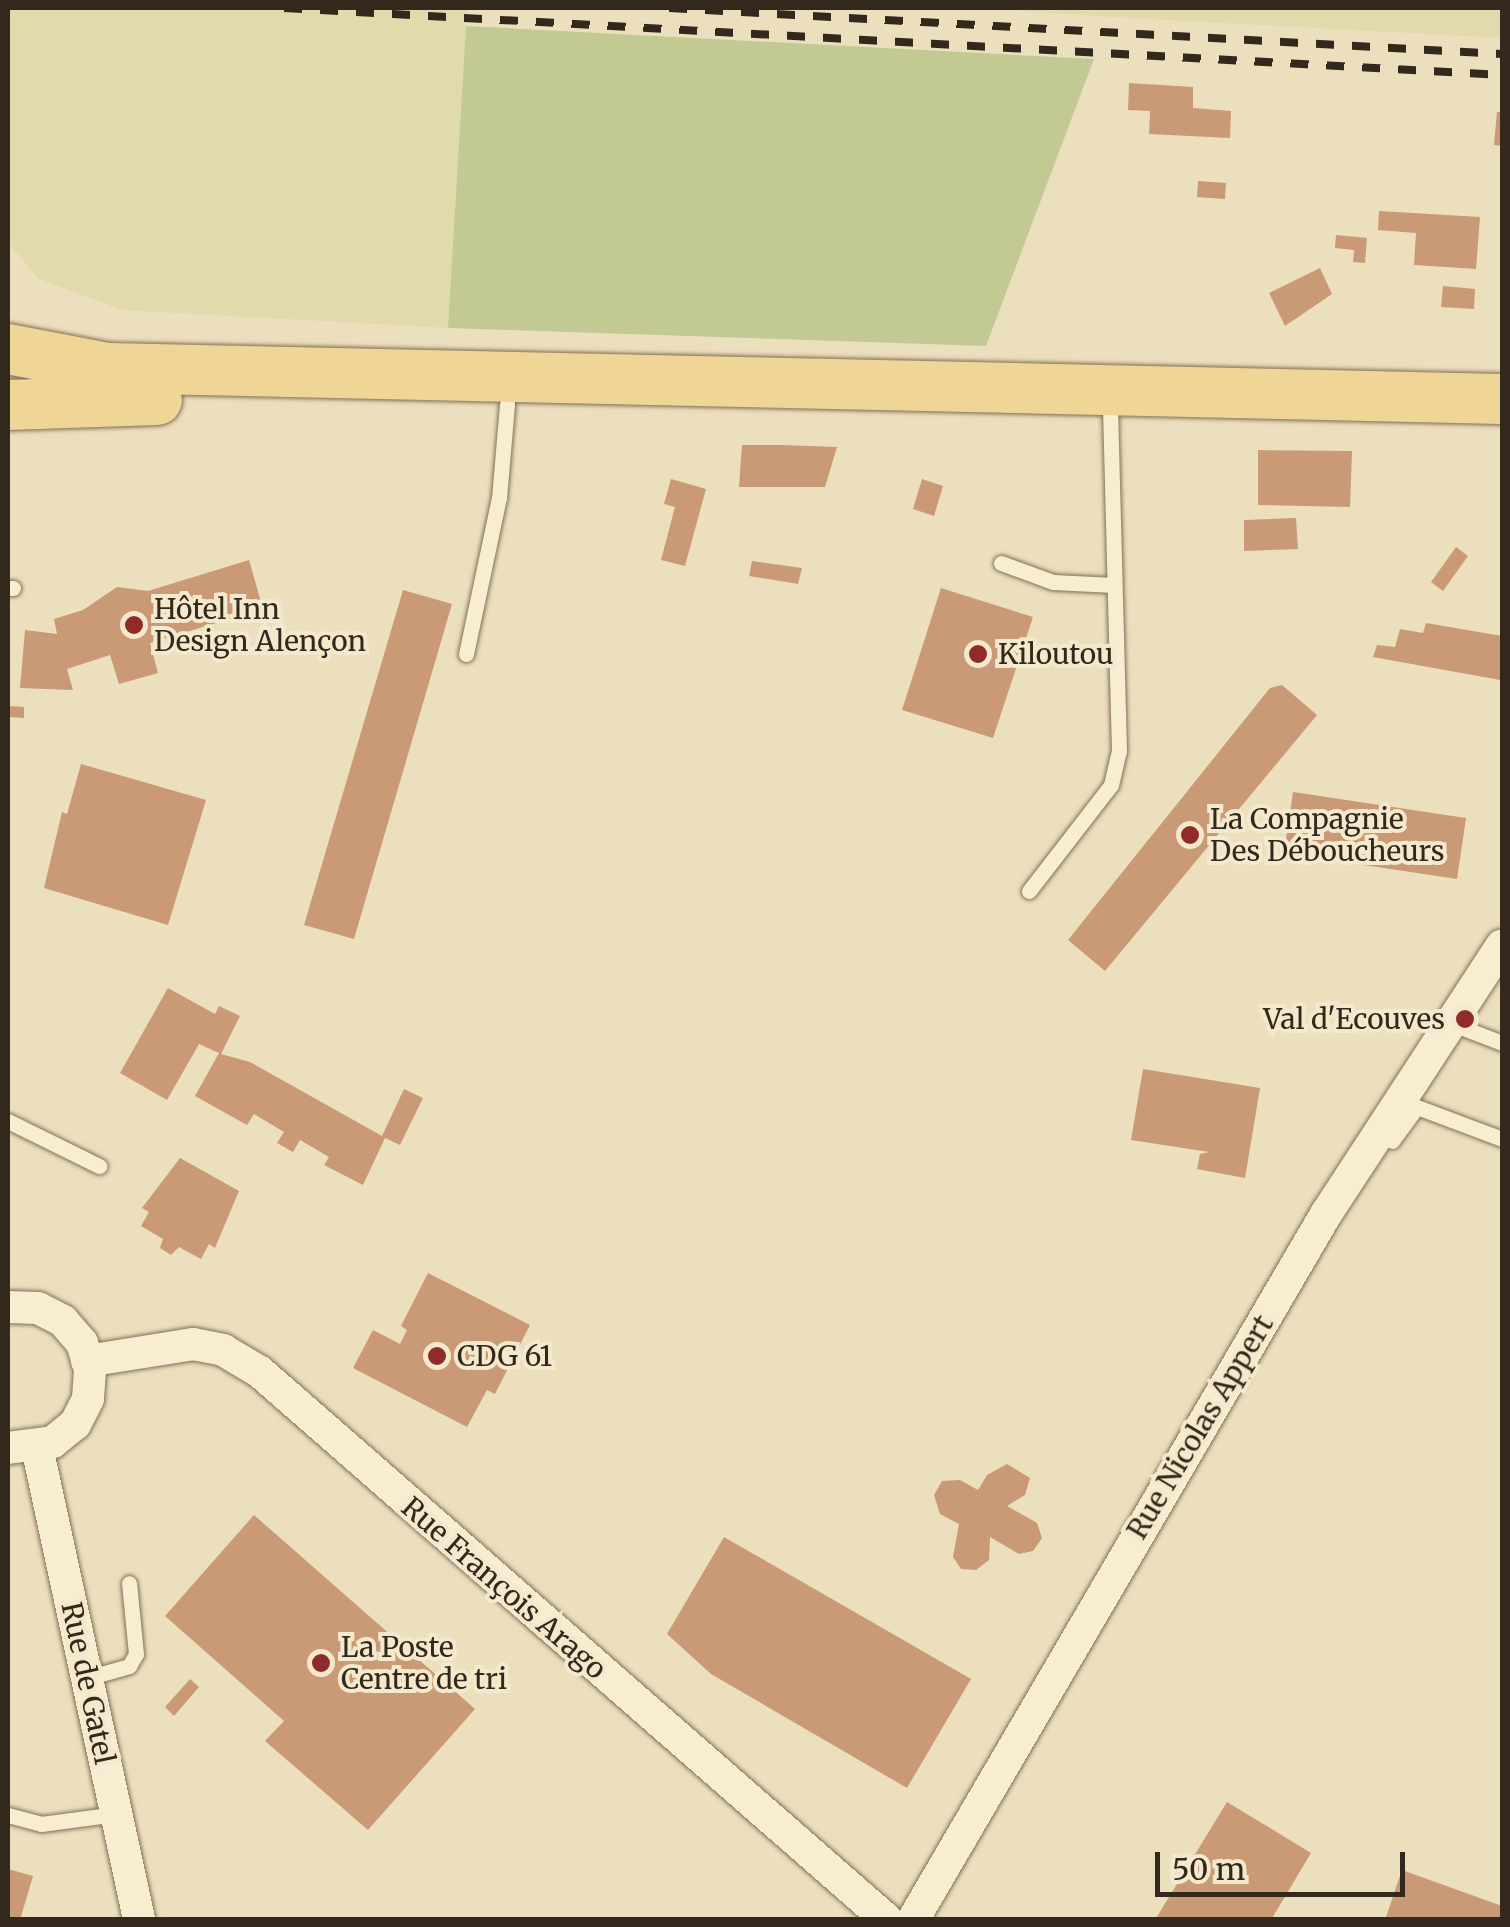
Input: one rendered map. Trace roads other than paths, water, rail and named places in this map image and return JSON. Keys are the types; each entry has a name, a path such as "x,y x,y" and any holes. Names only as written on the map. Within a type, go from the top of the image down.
{"main road":[{"path":"8,348 108,368 1502,399"},
{"path":"8,405 110,399 507,404 1502,424"}],"street":[{"name":"Rue Nicolas Appert","path":"913,1920 1326,1214 1502,945"},
{"path":"8,1307 38,1308 63,1321 88,1361 88,1398 74,1424 22,1447"},
{"name":"Rue François Arago","path":"88,1361 193,1344 223,1350 260,1372 888,1920"},
{"name":"Rue de Gatel","path":"22,1447 87,1678 139,1920"}],"lane":[{"path":"466,654 499,498 507,404"},
{"path":"1029,891 1111,785 1118,751 1110,415"},
{"path":"1001,563 1053,582 1114,585"},
{"path":"1450,1023 1502,1043"},
{"path":"1326,1214 1374,1167 1417,1107 1502,1139"},
{"path":"8,1121 99,1166"},
{"path":"87,1678 129,1666 136,1654 129,1583"},
{"path":"8,1815 41,1824 116,1814"}],"railway":[{"path":"284,8 1502,75"},
{"path":"669,8 1502,54"}],"place":[{"name":"Hôtel Inn Design Alençon","path":"134,625"},
{"name":"Kiloutou","path":"978,654"},
{"name":"La Compagnie Des Déboucheurs","path":"1190,835"},
{"name":"Val d'Ecouves","path":"1465,1019"},
{"name":"CDG 61","path":"437,1356"},
{"name":"La Poste Centre de tri","path":"321,1663"}]}
